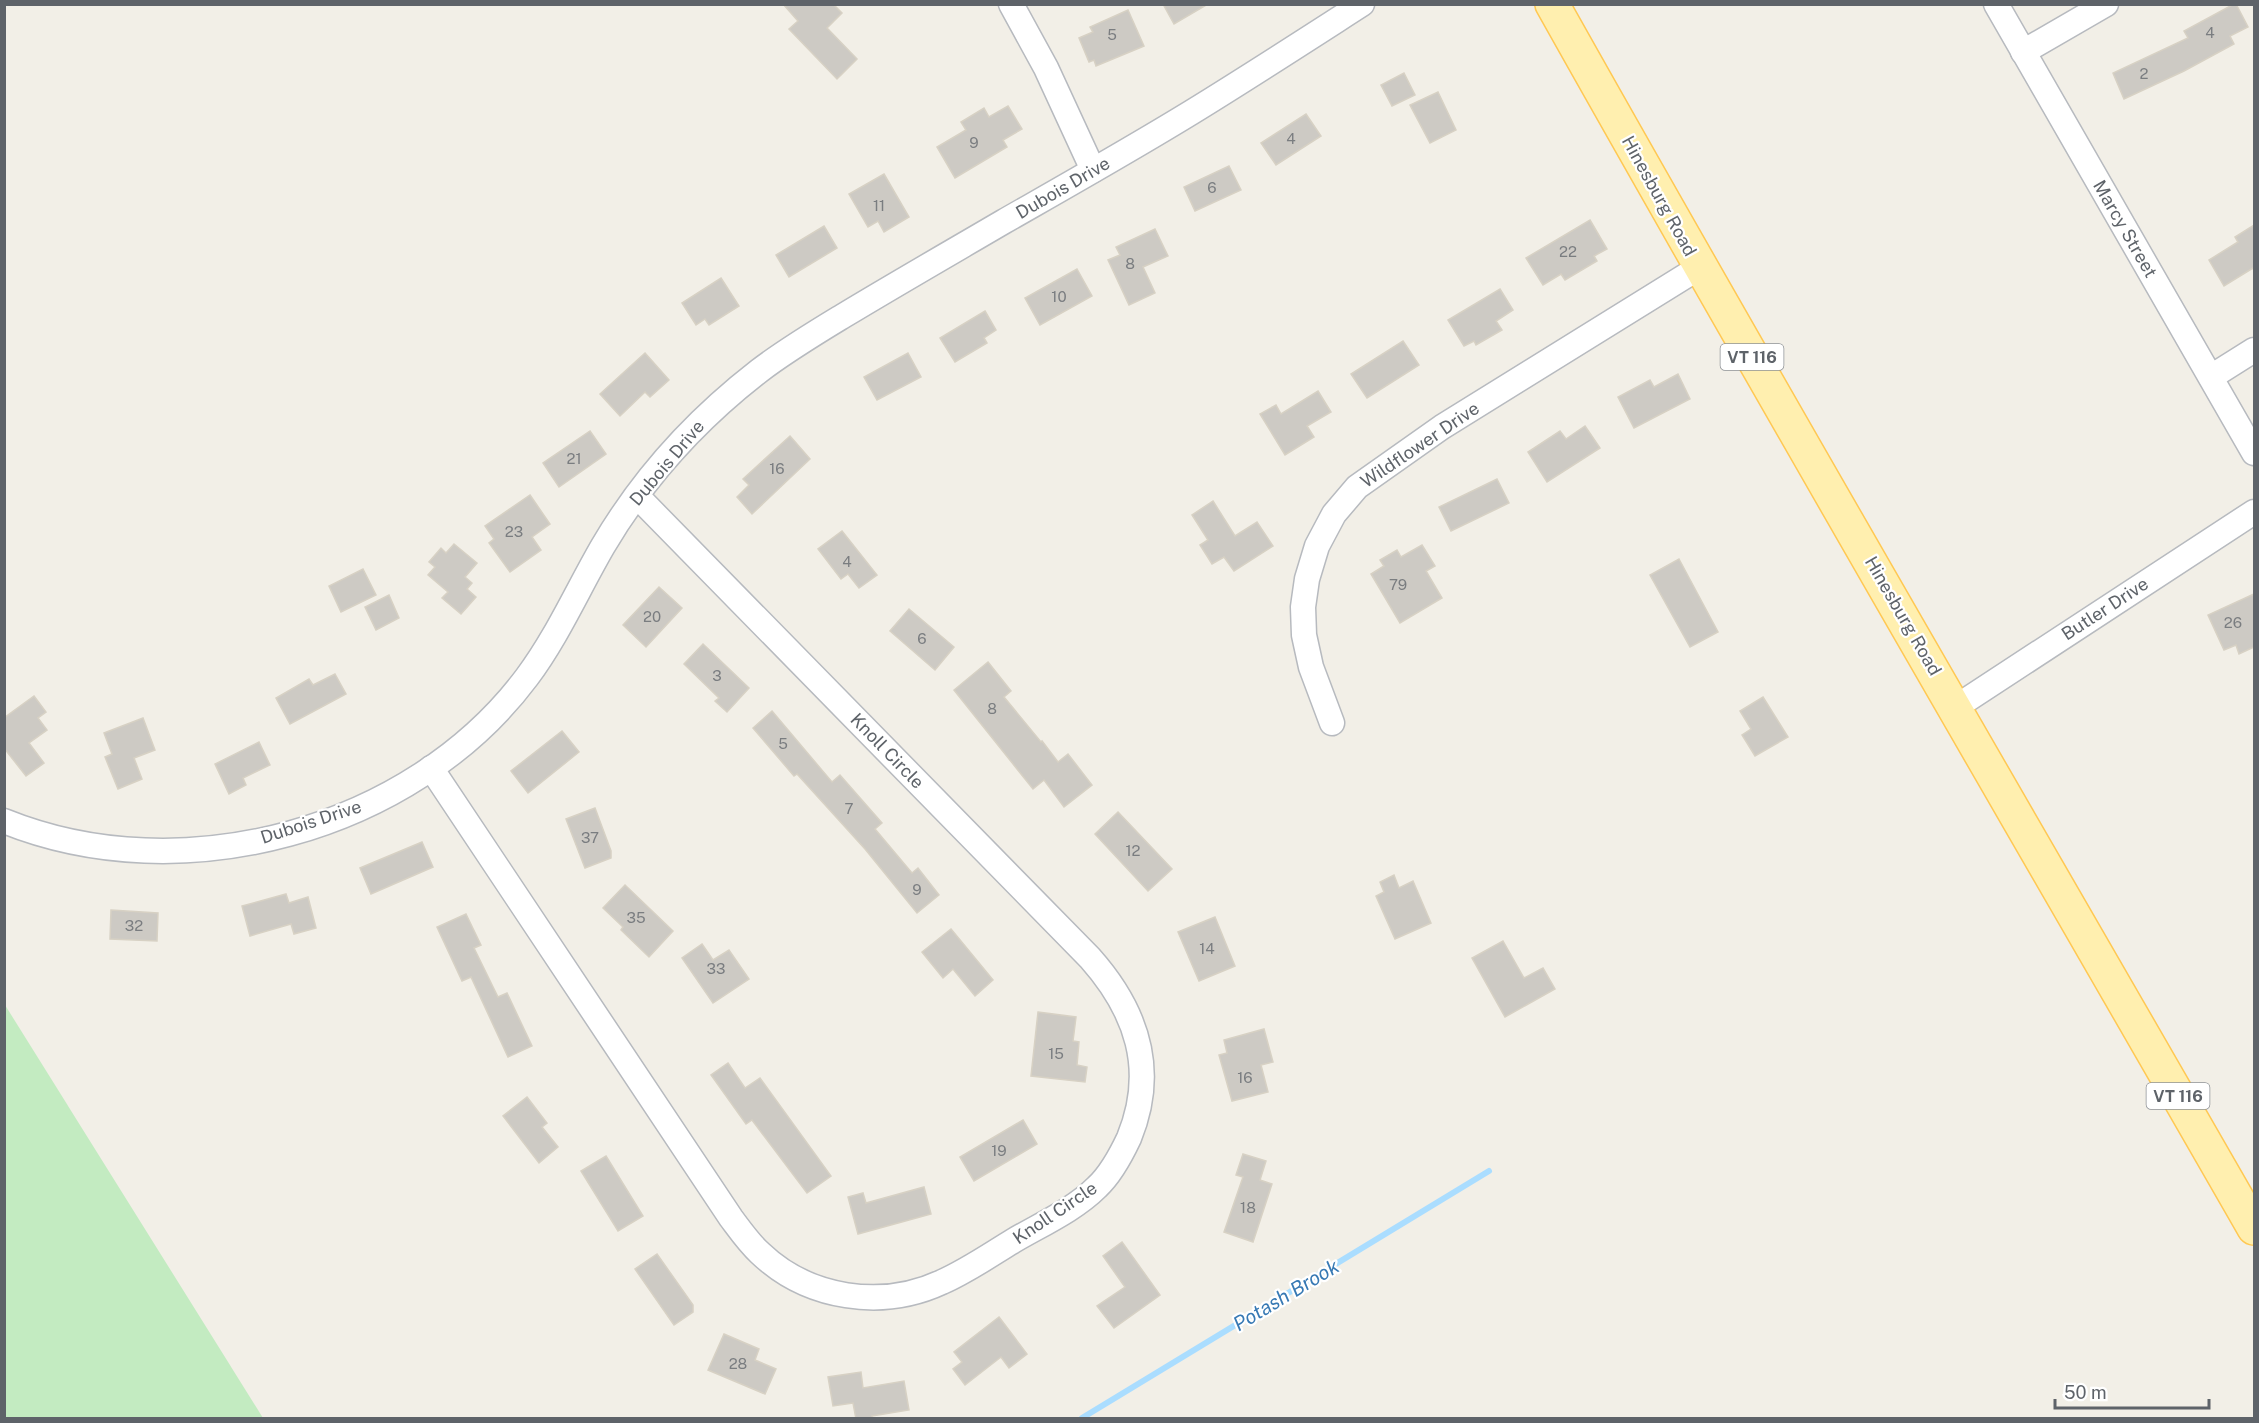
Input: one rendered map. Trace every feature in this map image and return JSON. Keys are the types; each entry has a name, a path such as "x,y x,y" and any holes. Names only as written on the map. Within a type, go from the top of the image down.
{"main road":[{"name":"Hinesburg Road","path":"1552,4 1700,267 1956,707 2254,1228"}],"street":[{"path":"1011,4 1046,68 1093,170"},
{"name":"Dubois Drive","path":"4,821 53,839 92,846 163,850 228,846 294,832 328,821 364,806 431,768 488,720 529,674 549,644 606,541 637,496 691,430 724,399 773,361 868,301 1194,111 1362,4"},
{"name":"Marcy Street","path":"1995,4 2254,453"},
{"path":"2023,52 2106,4"},
{"name":"Wildflower Drive","path":"1332,723 1311,667 1304,635 1303,607 1307,579 1317,546 1334,514 1357,488 1442,428 1700,267"},
{"path":"2211,377 2254,350"},
{"name":"Knoll Circle","path":"431,768 731,1218 761,1255 787,1274 833,1293 866,1298 896,1296 927,1288 956,1275 1074,1205 1098,1187 1125,1147 1142,1086 1140,1051 1136,1034 1130,1017 1113,986 1090,958 637,496"},
{"name":"Butler Drive","path":"1956,707 2254,512"}],"green space":[{"path":"5,1005 263,1418 5,1418"}],"building":[{"path":"783,4 833,4 842,13 827,28 857,59 837,79 789,29 798,21"},
{"path":"1163,4 1208,4 1174,24"},
{"path":"2234,4 2248,27 2230,36 2234,44 2124,99 2113,73 2188,38 2184,31"},
{"path":"1128,10 1144,46 1096,66 1094,60 1089,62 1079,38 1093,32 1090,27"},
{"path":"1404,73 1415,95 1392,106 1381,85"},
{"path":"1438,92 1456,130 1430,143 1410,105"},
{"path":"1008,106 1022,129 1003,140 1007,147 955,178 937,147 966,130 961,122 984,108 989,117"},
{"path":"1306,114 1321,136 1276,165 1261,143"},
{"path":"1229,166 1241,190 1195,211 1184,187"},
{"path":"884,174 909,217 884,232 878,221 868,227 849,194"},
{"path":"1590,220 1607,249 1594,256 1597,261 1565,280 1561,274 1543,285 1526,258"},
{"path":"2254,225 2254,271 2253,268 2224,286 2209,260 2238,242 2235,237"},
{"path":"824,226 837,248 789,277 776,255"},
{"path":"1155,229 1168,256 1143,267 1155,293 1129,305 1108,260 1120,255 1116,247"},
{"path":"1077,269 1092,296 1040,325 1025,298"},
{"path":"721,278 739,306 709,325 705,319 696,325 682,303"},
{"path":"1500,289 1513,310 1496,321 1502,330 1476,345 1474,341 1464,346 1448,320"},
{"path":"985,311 996,330 984,338 987,343 955,362 940,338"},
{"path":"1403,341 1419,365 1367,398 1351,374"},
{"path":"645,353 669,380 650,397 645,392 620,416 600,394"},
{"path":"908,353 921,377 877,400 864,377"},
{"path":"1678,374 1690,399 1634,428 1618,397 1650,380 1654,387"},
{"path":"1318,391 1331,412 1307,426 1314,437 1285,455 1260,414 1276,405 1281,414"},
{"path":"1585,426 1600,448 1547,482 1528,452 1560,431 1566,439"},
{"path":"590,431 606,454 559,487 543,463"},
{"path":"790,436 810,459 752,514 737,497 749,485 743,479"},
{"path":"1497,479 1509,503 1451,531 1439,507"},
{"path":"530,495 550,524 532,537 541,550 510,572 489,543 494,539 485,526"},
{"path":"1213,501 1235,536 1257,522 1273,546 1234,571 1224,557 1212,564 1200,545 1208,540 1192,515"},
{"path":"842,531 877,575 859,588 848,574 841,579 818,549"},
{"path":"454,544 477,563 465,577 472,583 467,589 476,597 461,614 442,598 448,592 428,575 435,567 429,562 441,548 446,553"},
{"path":"1422,545 1435,566 1426,571 1442,598 1400,623 1371,574 1384,566 1380,560 1397,550 1401,557"},
{"path":"1679,559 1718,632 1690,647 1650,575"},
{"path":"363,569 376,595 341,612 329,586"},
{"path":"659,587 682,608 646,647 623,625"},
{"path":"2254,594 2254,647 2239,654 2236,645 2224,650 2208,615"},
{"path":"389,595 399,618 376,630 365,607"},
{"path":"909,609 954,647 935,670 890,631"},
{"path":"703,644 749,688 727,712 715,701 719,698 684,664"},
{"path":"988,662 1011,691 1004,697 1041,742 1058,762 1068,754 1092,785 1064,807 1044,780 1033,789 954,690"},
{"path":"335,674 346,694 290,724 276,698 309,679 313,685"},
{"path":"34,696 46,712 38,718 47,730 29,743 44,763 26,776 4,748 4,718"},
{"path":"1763,697 1788,737 1755,756 1742,735 1751,729 1740,711"},
{"path":"772,711 832,782 840,775 882,823 875,829 912,873 918,868 939,895 917,913 865,849 797,774 794,776 753,728"},
{"path":"143,718 155,750 134,758 142,779 118,789 105,757 112,754 104,733"},
{"path":"562,731 579,752 528,793 511,771"},
{"path":"259,742 270,765 243,778 246,785 229,794 215,764"},
{"path":"595,808 611,851 611,858 585,868 566,819"},
{"path":"1118,812 1172,869 1148,891 1095,834"},
{"path":"422,842 433,867 371,894 360,868"},
{"path":"1394,875 1399,888 1413,881 1431,923 1395,939 1376,896 1384,892 1380,882"},
{"path":"625,885 673,931 649,957 621,930 623,927 603,908"},
{"path":"286,894 289,903 308,897 316,928 294,934 291,924 250,936 242,906"},
{"path":"111,910 158,913 157,941 110,939"},
{"path":"466,914 481,945 474,948 498,997 507,993 532,1046 508,1057 471,977 462,981 437,927"},
{"path":"1215,917 1235,966 1199,981 1178,932"},
{"path":"951,929 993,980 975,996 953,969 943,978 922,952"},
{"path":"1503,941 1524,978 1543,968 1555,989 1505,1017 1472,958"},
{"path":"702,944 713,960 729,950 749,979 713,1003 682,958"},
{"path":"1038,1012 1076,1017 1073,1041 1079,1042 1077,1065 1087,1067 1085,1082 1031,1076"},
{"path":"1264,1029 1273,1062 1261,1065 1268,1092 1232,1101 1219,1055 1227,1053 1224,1040"},
{"path":"728,1063 745,1088 760,1078 831,1176 807,1193 752,1120 746,1124 711,1075"},
{"path":"527,1097 547,1123 542,1127 558,1147 539,1163 503,1116"},
{"path":"1023,1120 1037,1144 974,1181 960,1157"},
{"path":"1243,1154 1266,1161 1260,1180 1272,1184 1253,1242 1224,1232 1243,1177 1236,1175"},
{"path":"606,1156 643,1216 618,1231 581,1171"},
{"path":"924,1187 931,1214 858,1234 848,1197 863,1193 866,1203"},
{"path":"1122,1242 1160,1295 1114,1328 1097,1306 1125,1287 1103,1256"},
{"path":"657,1254 693,1305 693,1312 674,1325 635,1269"},
{"path":"999,1317 1027,1354 1009,1368 1001,1357 965,1385 953,1369 962,1362 954,1352"},
{"path":"724,1334 759,1349 755,1360 776,1369 765,1394 708,1370"},
{"path":"861,1372 863,1388 904,1381 909,1410 872,1416 872,1419 856,1419 853,1403 833,1406 828,1377"}],"waterway":[{"name":"Potash Brook","path":"1082,1418 1489,1171"}]}
